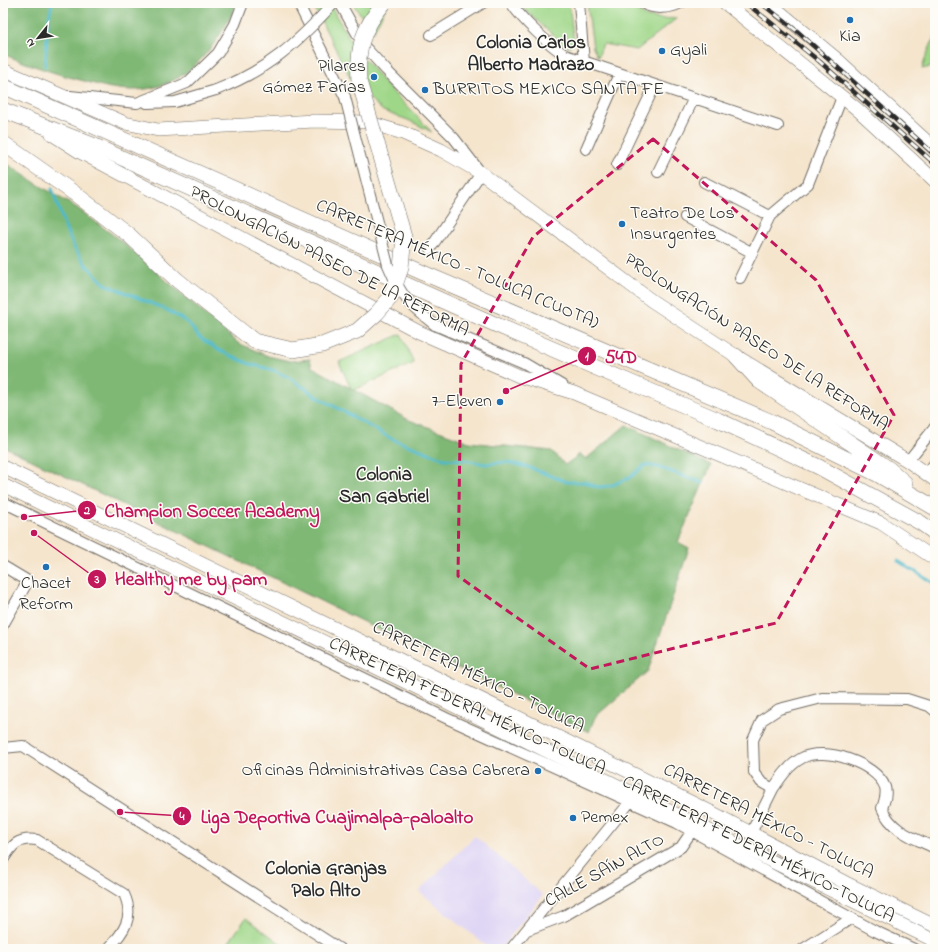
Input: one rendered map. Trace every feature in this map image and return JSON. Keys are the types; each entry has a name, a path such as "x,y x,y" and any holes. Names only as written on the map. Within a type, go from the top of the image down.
{"highway":[{"path":"3,143 74,193 129,235 177,280 254,342 293,350 322,345 357,330 376,314 391,297 401,268 404,236 359,81 358,60 360,42 376,12 384,3"},
{"name":"CARRETERA MÉXICO - TOLUCA (CUOTA)","path":"3,86 428,275 772,422 877,474 932,506"},
{"name":"CARRETERA MÉXICO - TOLUCA (CUOTA)","path":"3,110 95,146 499,326 718,420 819,467 921,523 935,533"},
{"path":"736,356 759,381 889,469 932,506"}],"main road":[{"path":"725,3 842,97 935,181"},
{"path":"769,3 839,61 935,149"},
{"name":"PROLONGACIÓN PASEO DE LA REFORMA","path":"3,70 65,96 125,124 158,130 314,121 367,122 403,133 441,150 481,173 652,301 736,356 908,461 930,477"},
{"name":"PROLONGACIÓN PASEO DE LA REFORMA","path":"41,126 80,152 419,332 519,376 574,393 881,523 935,559"},
{"name":"CARRETERA MÉXICO - TOLUCA","path":"3,467 542,729 750,833 846,883 935,926"},
{"name":"CARRETERA MÉXICO - TOLUCA","path":"3,485 935,941"}],"street":[{"path":"137,103 187,82 218,53 235,24 244,3"},
{"path":"298,3 345,96 388,265 398,290 414,309 435,325 524,363 574,393"},
{"path":"65,96 137,103 175,102 216,90 241,80 279,56 293,45 334,3"},
{"path":"340,3 364,46 454,138 481,173 430,249"},
{"path":"431,34 483,3"},
{"path":"511,3 516,10 553,47 565,54 584,62 778,126"},
{"path":"579,3 584,62"},
{"path":"642,3 658,8 673,7 681,3"},
{"path":"586,149 620,74"},
{"path":"617,165 655,85"},
{"path":"740,278 751,252 770,216 808,184 842,97"},
{"path":"658,172 694,98"},
{"path":"704,182 770,216"},
{"path":"685,217 751,252"},
{"path":"908,461 935,427"},
{"path":"930,477 935,463"},
{"name":"CARRETERA FEDERAL MÉXICO-TOLUCA","path":"3,502 446,718 692,831 852,918 914,949"},
{"path":"3,566 28,581 3,624"},
{"path":"773,789 761,782 754,772 753,740 762,720 778,709 822,698 907,699 929,706 935,711"},
{"path":"3,748 23,746 340,949"},
{"path":"750,833 773,789 788,768 803,758 819,754 848,758 880,778 885,787 886,796 882,808 890,823 901,831 935,848"},
{"path":"511,949 630,802"},
{"name":"CALLE SAÍN ALTO","path":"527,930 564,916 681,847 692,831"},
{"path":"3,860 8,852 20,840 37,840 124,894 129,904 130,915 122,930 108,949"},
{"path":"803,949 852,918"}],"highlighted area":[{"path":"653,139 816,280 894,415 776,623 590,669 458,576 461,364 533,237"}],"shaded area":[{"path":"475,836 543,895 500,949 490,949 419,891"}],"green space":[{"path":"3,3 237,3 218,38 206,54 192,67 177,78 160,86 140,90 101,86 43,69 3,54"},
{"path":"312,3 329,3 352,43 385,84 432,132 408,120 383,111 353,83"},
{"path":"352,3 388,3 373,32"},
{"path":"521,3 569,3 574,43 567,47 526,11"},
{"path":"587,3 625,3 647,17 661,19 677,18 637,50 603,44 598,57 593,48"},
{"path":"935,36 935,66 922,69 926,56"},
{"path":"3,161 77,208 121,241 238,343 268,356 290,361 310,359 312,367 409,420 469,442 552,451 565,465 580,454 586,459 626,425 711,465 678,542 689,548 648,671 595,717 589,732 3,446"},
{"path":"401,334 414,363 352,391 339,362"},
{"path":"246,918 288,949 224,949"}],"waterway":[{"path":"45,66 48,22 52,3"},
{"path":"52,189 66,230 75,249 86,265 105,284 167,310 188,323 199,337 220,351 250,364 273,370 290,378 316,396 392,439 445,459 465,460 485,464 506,462 528,467 567,482 585,482 597,487 610,486 629,478 645,465 658,467 703,483"},
{"path":"898,561 935,584"}],"railway":[{"path":"746,3 819,61 935,164"},
{"path":"761,3 797,31 935,155"}],"place":[{"name":"Kia","path":"850,20"},
{"name":"Gyali","path":"662,51"},
{"name":"Pilares Gómez Farías","path":"374,77"},
{"name":"BURRITOS MEXICO SANTA FE","path":"425,90"},
{"name":"Teatro De Los Insurgentes","path":"622,224"},
{"name":"54D","path":"506,391"},
{"name":"7-Eleven","path":"500,402"},
{"name":"Champion Soccer Academy","path":"24,517"},
{"name":"Healthy me by pam","path":"34,533"},
{"name":"Chacet Reform","path":"46,567"},
{"name":"Oficinas Administrativas Casa Cabrera","path":"538,771"},
{"name":"Liga Deportiva Cuajimalpa-paloalto","path":"120,812"},
{"name":"Pemex","path":"573,818"}],"district":[{"name":"Colonia Carlos Alberto Madrazo","path":"531,54"},
{"name":"Colonia San Gabriel","path":"384,486"},
{"name":"Colonia Granjas Palo Alto","path":"326,880"}]}
